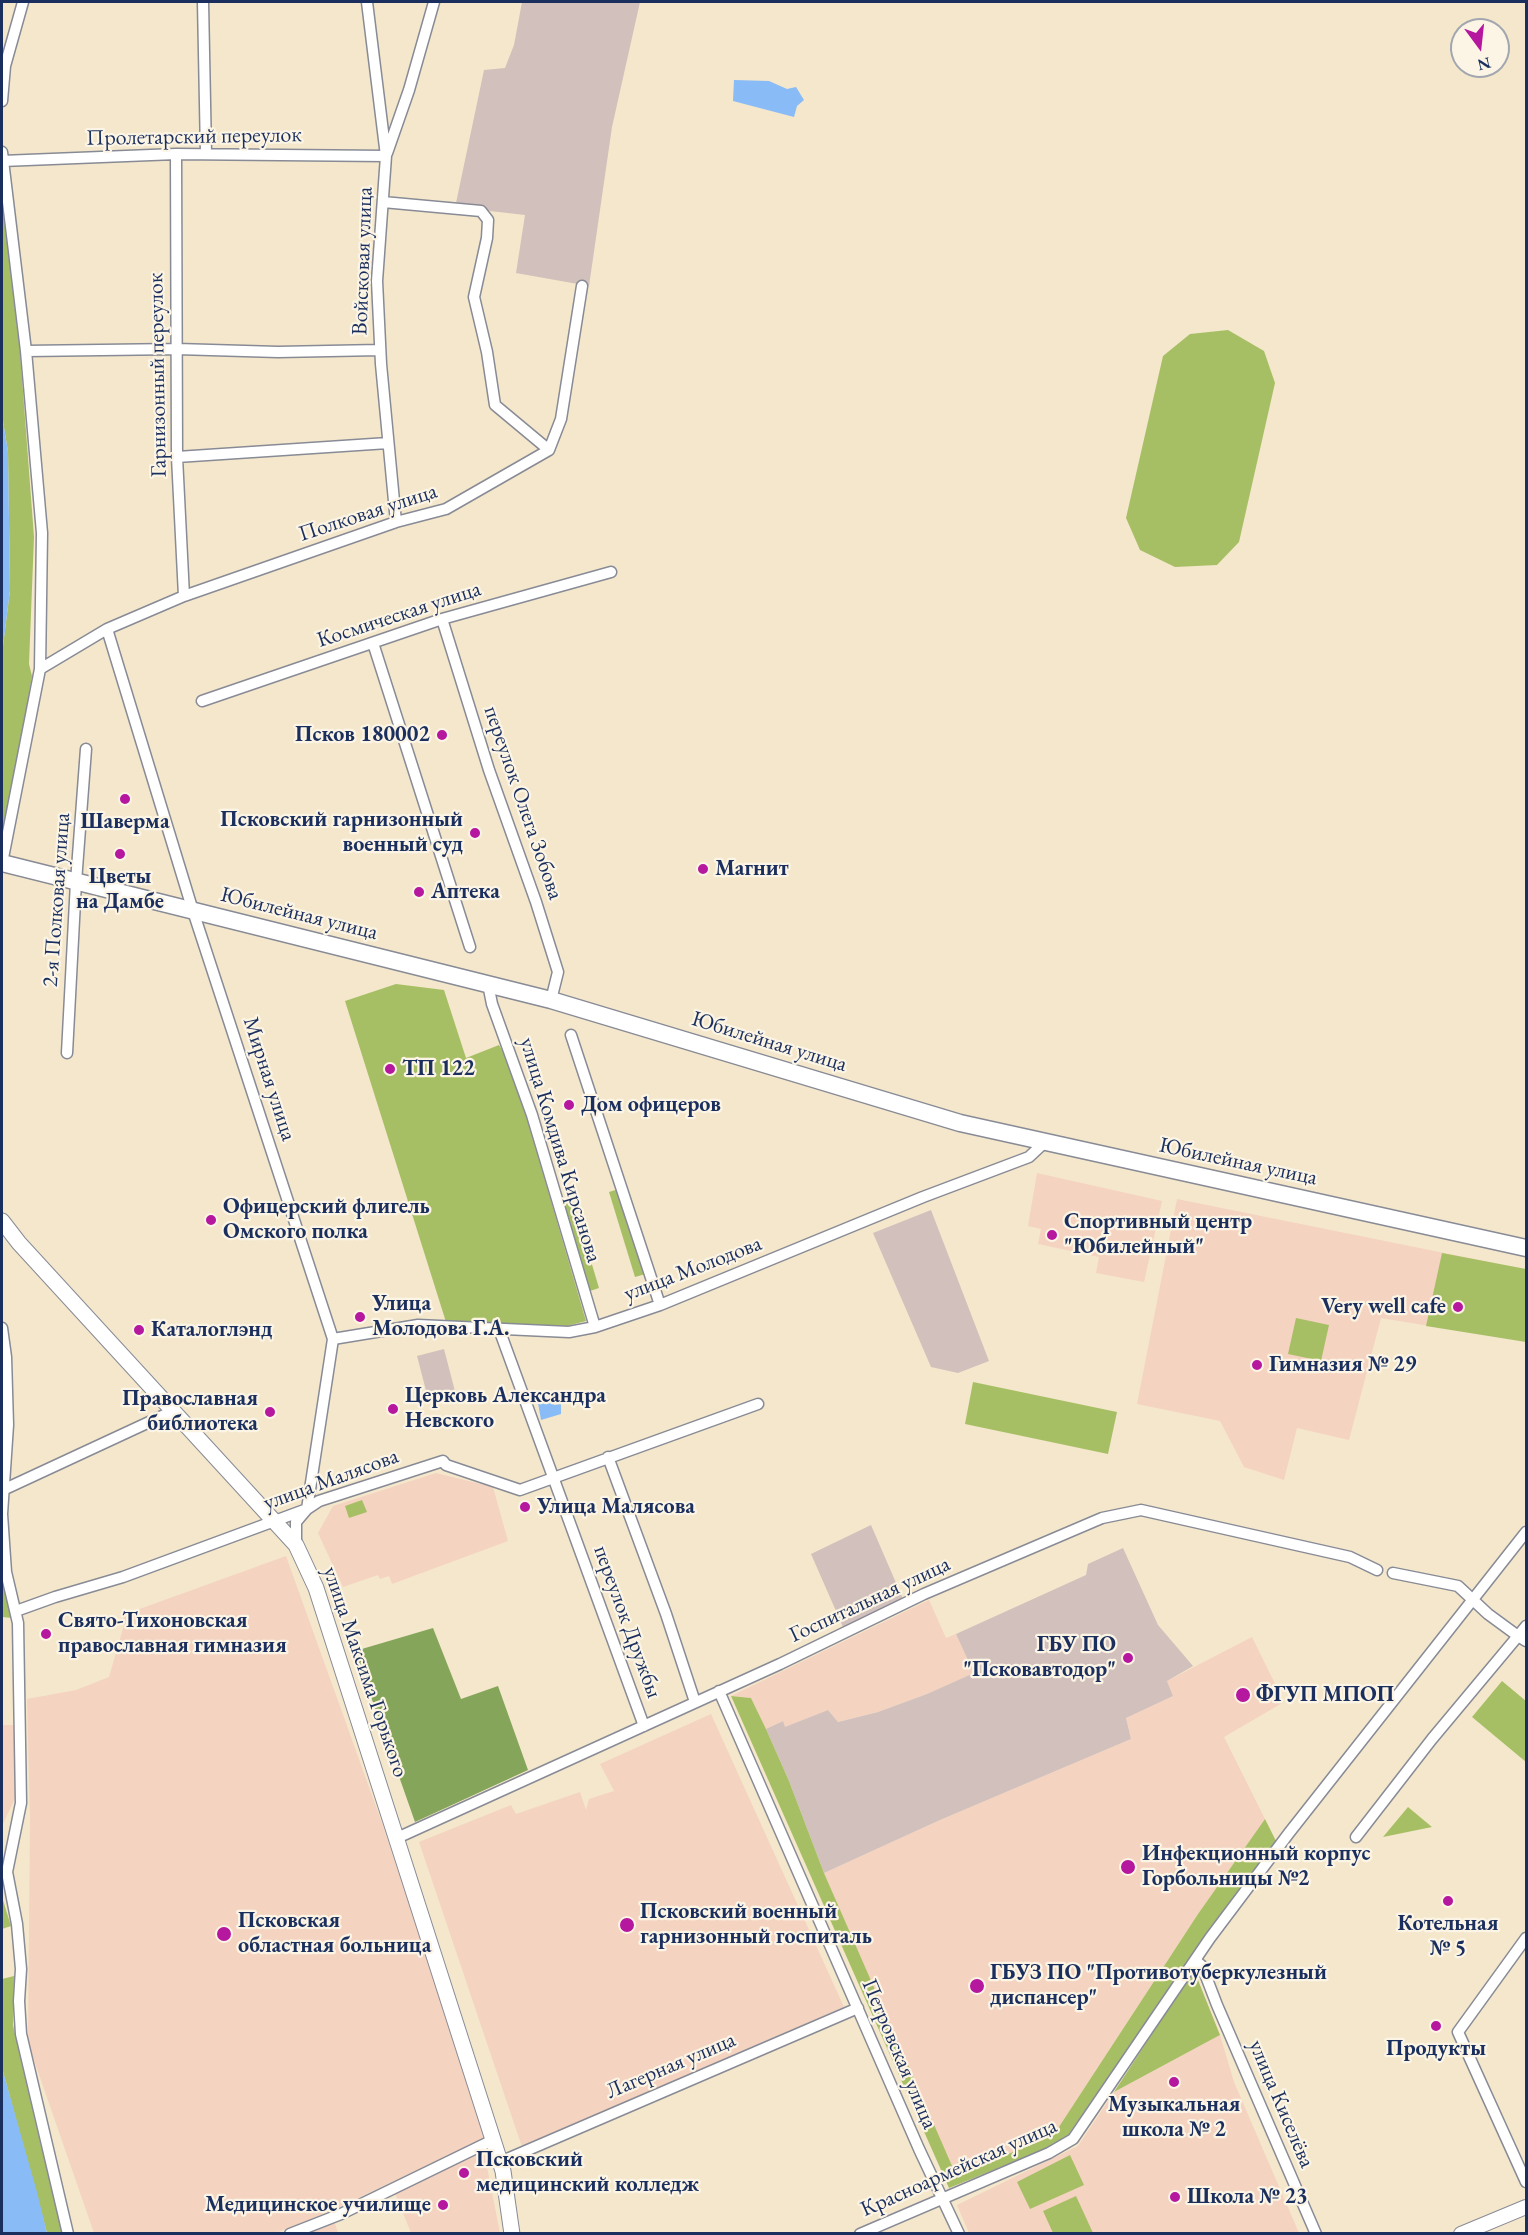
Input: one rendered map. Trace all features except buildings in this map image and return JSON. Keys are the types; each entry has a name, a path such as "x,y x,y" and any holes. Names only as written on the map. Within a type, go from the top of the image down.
{"main road":[{"name":"Юбилейная улица","path":"2,863 551,1000 960,1123 1527,1248"},
{"path":"2,863 2,872"},
{"name":"улица Максима Горького","path":"2,1221 19,1243 296,1545 316,1588 494,2140 512,2234"}],"street":[{"path":"2,101 5,66 23,2"},
{"path":"203,2 206,154"},
{"name":"Войсковая улица","path":"367,2 386,156 377,281 380,350 396,522"},
{"path":"386,156 409,90 434,2"},
{"path":"2,152 26,351 42,533 40,669 2,863"},
{"name":"Пролетарский переулок","path":"2,161 176,154 386,156"},
{"name":"Гарнизонный переулок","path":"176,154 177,457 184,596"},
{"path":"383,202 481,211 488,220 487,237 474,297 487,352 495,405 549,450 561,419 582,286"},
{"path":"26,351 177,348 278,352 380,350"},
{"path":"177,457 388,443"},
{"name":"Полковая улица","path":"40,669 107,629 184,596 396,522 446,508 549,450"},
{"name":"Космическая улица","path":"202,701 442,619 611,572"},
{"name":"переулок Олега Зобова","path":"442,619 489,770 536,902 558,972 551,1000"},
{"name":"Мирная улица","path":"107,629 193,911 333,1339 307,1509 296,1522 296,1545"},
{"path":"373,643 470,947"},
{"name":"2-я Полковая улица","path":"68,1053 76,882 86,749"},
{"name":"улица Комдива Кирсанова","path":"488,984 492,1004 532,1115 595,1326"},
{"path":"572,1035 660,1305"},
{"name":"улица Молодова","path":"333,1339 418,1325 569,1332 595,1326 660,1305 923,1197 1029,1157 1045,1142"},
{"path":"2,1328 6,1357 8,1425 2,1514 3,1542 10,1594 16,1611 20,1683 21,1803 8,1872 17,1924 21,1970 19,2001 25,2058 68,2234"},
{"name":"переулок Дружбы","path":"499,1329 644,1726"},
{"name":"улица Малясова","path":"16,1611 123,1577 307,1509 319,1501 443,1461 446,1466 520,1490 758,1404"},
{"path":"5,1489 173,1411"},
{"name":"переулок Дружбы","path":"608,1457 666,1614 695,1702"},
{"name":"Госпитальная улица","path":"398,1838 780,1664 924,1594 1102,1518 1141,1510 1350,1557 1377,1570"},
{"name":"Красноармейская улица","path":"860,2234 1049,2153 1073,2139 1195,1959 1289,1833 1527,1532"},
{"path":"1393,1574 1458,1586 1488,1614 1522,1639"},
{"path":"1356,1837 1432,1739 1522,1639 1527,1626"},
{"name":"Петровская улица","path":"720,1691 959,2234"},
{"path":"1527,1938 1458,2032 1527,2182"},
{"name":"улица Киселёва","path":"1195,1959 1202,1966 1316,2234"},
{"name":"Лагерная улица","path":"500,2162 858,2008"},
{"path":"290,2234 341,2214 494,2140"},
{"path":"1461,2234 1527,2207"}],"shaded area":[{"path":"522,2 640,2 612,127 589,286 516,273 525,215 490,211 456,203 484,70 505,68 514,45"},
{"path":"1037,1173 1162,1201 1144,1282 1096,1273 1099,1257 1038,1244 1041,1229 1028,1226"},
{"name":"Гимназия № 29","path":"1177,1199 1494,1263 1478,1334 1381,1318 1349,1440 1297,1428 1284,1480 1244,1467 1220,1421 1137,1404"},
{"path":"931,1210 989,1361 958,1373 931,1367 873,1233"},
{"path":"444,1349 456,1395 429,1402 417,1356"},
{"path":"436,1473 493,1487 508,1541 392,1584 389,1576 380,1579 378,1575 343,1587 318,1533 333,1506"},
{"path":"871,1525 903,1599 843,1627 811,1554"},
{"path":"1123,1548 1158,1625 1193,1666 1167,1681 1173,1696 1126,1718 1131,1739 940,1820 824,1873 789,1781 766,1729 783,1721 785,1727 828,1710 838,1722 878,1712 974,1673 956,1634 1086,1575 1088,1564"},
{"name":"Псковская областная больница","path":"286,1556 383,1826 486,2137 331,2211 276,2233 94,2233 28,2043 30,1820 27,1699 76,1690 109,1677 124,1625 123,1615"},
{"path":"929,1600 946,1638 956,1634 975,1673 878,1712 838,1722 828,1710 784,1728 783,1721 766,1729 751,1698 731,1696"},
{"path":"1252,1637 1284,1702 1224,1737 1265,1819 1198,1914 1053,2136 955,2176 824,1873 940,1820 1131,1739 1126,1718 1173,1696 1167,1681"},
{"name":"Псковский военный гарнизонный госпиталь","path":"711,1714 844,2007 522,2147 419,1842 511,1805 516,1814 580,1792 586,1810 589,1799 614,1791 600,1764"},
{"path":"2,1725 14,1725 17,1794 2,1826"},
{"path":"1220,2035 1234,2082 1299,2233 969,2233 957,2205 1078,2146 1114,2092"},
{"name":"Псковский медицинский колледж","path":"484,2152 500,2233 411,2233 395,2193"},
{"path":"334,2220 338,2233 301,2234"}],"green space":[{"path":"2,202 20,352 34,537 29,664 32,676 9,813 2,836 2,654 10,590 8,452 2,415"},
{"path":"1228,330 1264,351 1275,383 1239,542 1217,565 1175,567 1140,550 1126,518 1163,356 1190,334"},
{"path":"396,984 444,990 466,1058 499,1045 502,1050 523,1105 586,1321 567,1326 446,1322 345,1001"},
{"path":"622,1188 649,1273 635,1277 609,1192"},
{"path":"573,1201 599,1288 584,1293 558,1203"},
{"path":"1442,1253 1526,1269 1526,1342 1426,1326"},
{"path":"1296,1318 1329,1325 1321,1361 1288,1354"},
{"path":"973,1382 1117,1412 1108,1454 965,1424"},
{"path":"2,1487 12,1618 2,1617"},
{"path":"362,1500 367,1512 349,1518 345,1506"},
{"path":"433,1628 461,1699 498,1686 528,1770 415,1822 355,1651"},
{"path":"1502,1681 1526,1701 1526,1762 1472,1717"},
{"path":"731,1696 751,1698 766,1729 789,1781 824,1873 956,2175 1053,2136 1198,1914 1265,1819 1276,1841 1068,2135 1048,2148 949,2188"},
{"path":"1408,1807 1432,1827 1383,1837"},
{"path":"2,1897 11,1926 2,1929"},
{"path":"1194,1970 1220,2035 1114,2092"},
{"path":"14,1976 13,2025 41,2146 66,2233 47,2233 2,2068 2,1979"},
{"path":"1070,2155 1084,2185 1030,2209 1017,2182"},
{"path":"1076,2196 1093,2233 1053,2233 1043,2211"}],"water":[{"path":"734,80 769,81 787,89 796,87 804,100 797,106 794,117 733,101"},
{"path":"2,415 8,452 10,590 2,654"},
{"path":"552,1400 554,1405 561,1404 561,1414 541,1420 538,1403"},
{"path":"2,2068 37,2192 47,2233 2,2233"}],"place":[{"name":"Псков 180002","path":"442,735"},
{"name":"Шаверма","path":"125,799"},
{"name":"Псковский гарнизонный военный суд","path":"475,833"},
{"name":"Цветы на Дамбе","path":"120,854"},
{"name":"Магнит","path":"703,869"},
{"name":"Аптека","path":"419,892"},
{"name":"ТП 122","path":"390,1069"},
{"name":"Дом офицеров","path":"569,1105"},
{"name":"Офицерский флигель Омского полка","path":"211,1220"},
{"name":"Спортивный центр \"Юбилейный\"","path":"1052,1235"},
{"name":"Very well cafe","path":"1458,1307"},
{"name":"Улица Молодова Г.А.","path":"360,1317"},
{"name":"Каталоглэнд","path":"139,1330"},
{"name":"Гимназия № 29","path":"1257,1365"},
{"name":"Церковь Александра Невского","path":"393,1409"},
{"name":"Православная библиотека","path":"270,1412"},
{"name":"Улица Малясова","path":"525,1507"},
{"name":"Свято-Тихоновская православная гимназия","path":"46,1634"},
{"name":"ГБУ ПО \"Псковавтодор\"","path":"1128,1658"},
{"name":"ФГУП МПОП","path":"1243,1695"},
{"name":"Инфекционный корпус Горбольницы №2","path":"1128,1867"},
{"name":"Котельная № 5","path":"1448,1901"},
{"name":"Псковский военный гарнизонный госпиталь","path":"627,1925"},
{"name":"Псковская областная больница","path":"224,1934"},
{"name":"ГБУЗ ПО \"Противотуберкулезный диспансер\"","path":"977,1986"},
{"name":"Продукты","path":"1436,2026"},
{"name":"Музыкальная школа № 2","path":"1174,2082"},
{"name":"Псковский медицинский колледж","path":"464,2173"},
{"name":"Школа № 23","path":"1175,2197"},
{"name":"Медицинское училище","path":"443,2205"}]}
